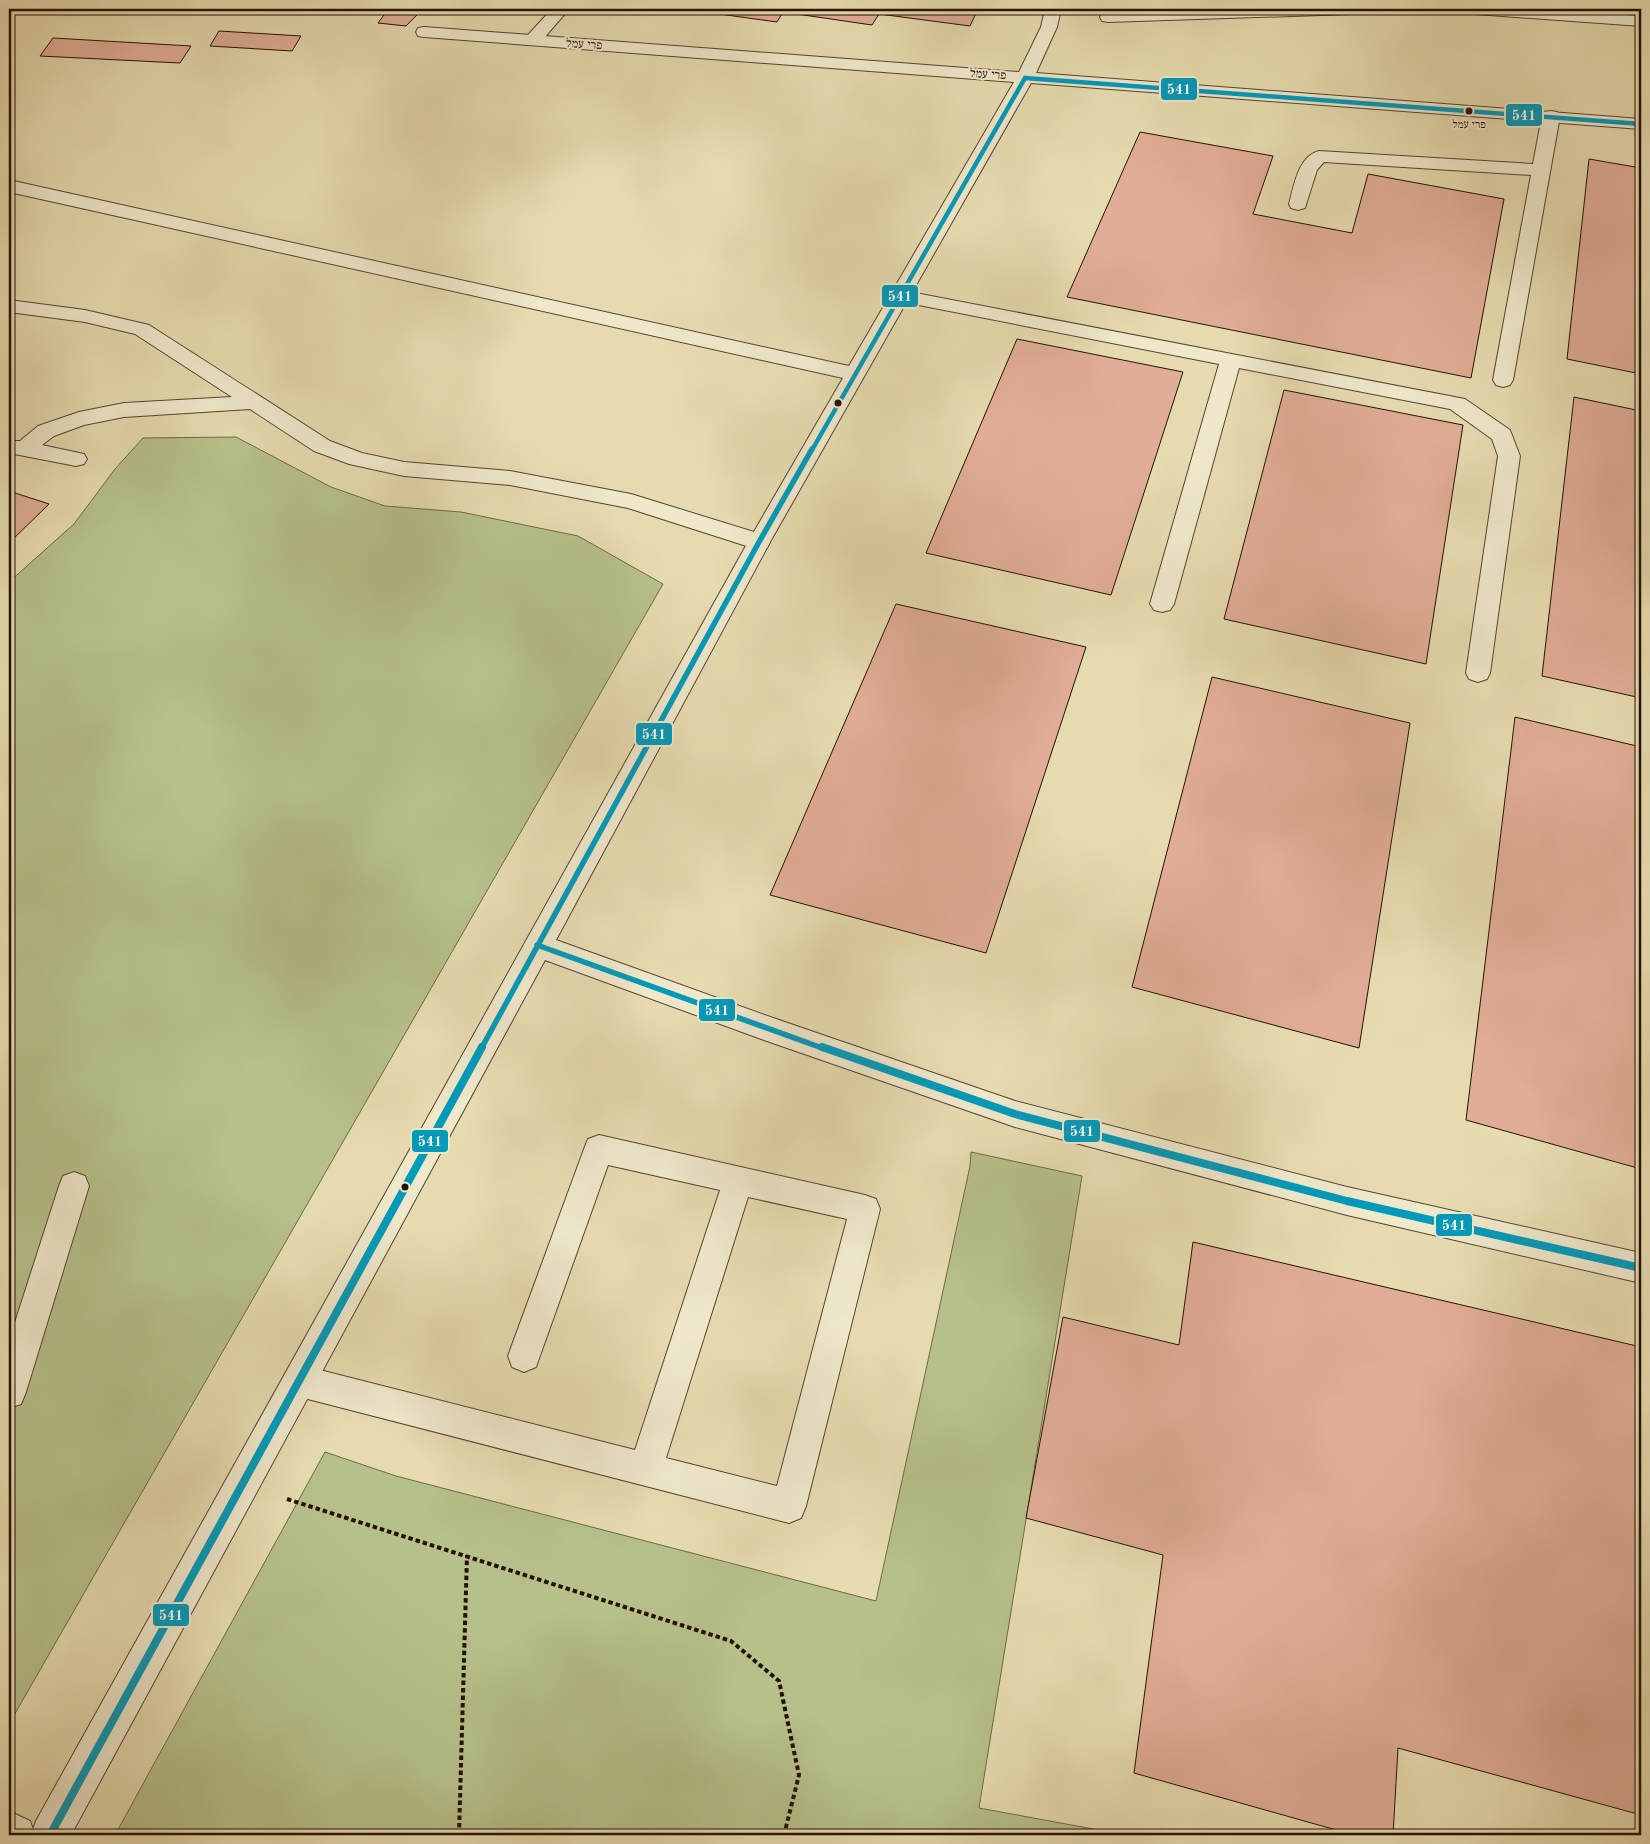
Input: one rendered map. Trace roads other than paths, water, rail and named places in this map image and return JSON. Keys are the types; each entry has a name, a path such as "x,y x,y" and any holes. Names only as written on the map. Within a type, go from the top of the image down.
{"street":[{"path":"532,41 561,9"},
{"path":"50,1835 759,542 1024,78 1049,27 1053,9"},
{"path":"1108,17 1352,9"},
{"path":"1475,9 1641,21"},
{"name":"פרי עמל","path":"424,32 1641,124"},
{"path":"1503,380 1551,116"},
{"path":"1298,204 1308,169 1318,156 1541,170"},
{"path":"9,186 855,374"},
{"path":"900,296 1457,404 1502,435 1508,456 1478,673"},
{"path":"9,306 85,316 142,329 322,446 357,459 404,469 510,478 578,490 631,501 759,542"},
{"path":"1162,604 1231,360"},
{"path":"17,448 46,431 79,418 124,410 256,402"},
{"path":"17,448 76,459"},
{"path":"538,945 774,1031 1015,1114 1347,1201 1641,1268"},
{"path":"300,1381 789,1506 865,1209 599,1149 524,1356"},
{"path":"646,1470 738,1181"},
{"path":"9,1392 74,1186"},
{"path":"9,1830 16,1835"}],"place":[{"name":"פרי עמל","path":"1469,111"}]}
